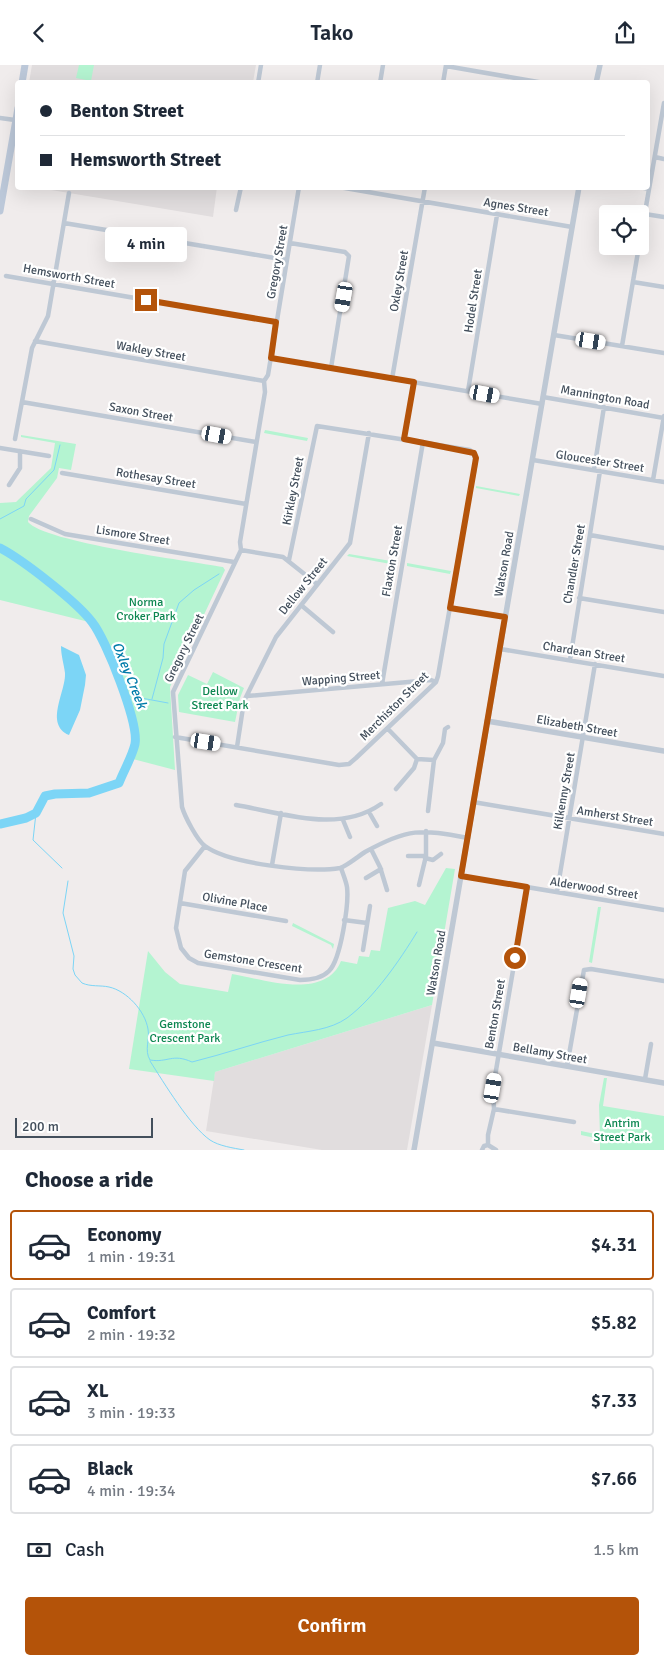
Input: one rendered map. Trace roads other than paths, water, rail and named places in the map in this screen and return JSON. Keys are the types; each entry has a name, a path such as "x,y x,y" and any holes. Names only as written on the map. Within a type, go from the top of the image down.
{"main road":[{"path":"22,80 25,65"},
{"path":"0,211 15,120"}],"street":[{"path":"258,80 261,65"},
{"path":"318,80 320,65"},
{"path":"380,80 383,65"},
{"path":"597,80 600,65"},
{"path":"444,80 446,66 527,80"},
{"path":"650,184 664,103"},
{"path":"0,118 15,120"},
{"path":"655,157 664,159"},
{"path":"236,211 240,190"},
{"name":"Gregory Street","path":"205,846 186,819 182,807 175,737 173,692 241,550 240,542 265,391 264,381 268,375 299,190"},
{"name":"Agnes Street","path":"367,190 572,227"},
{"name":"Oxley Street","path":"392,379 425,190"},
{"name":"Watson Road","path":"414,1150 578,190"},
{"path":"646,205 649,190"},
{"path":"15,439 35,341 48,316 69,193"},
{"name":"Hodel Street","path":"468,391 498,215"},
{"path":"649,215 664,217"},
{"path":"64,223 287,260"},
{"path":"290,243 345,252 349,256 350,261 332,368"},
{"path":"622,346 638,255"},
{"name":"Hemsworth Street","path":"6,276 276,322"},
{"path":"633,282 664,287"},
{"path":"554,335 664,353"},
{"name":"Wakley Street","path":"35,341 264,381"},
{"path":"271,358 542,404"},
{"path":"404,439 414,382"},
{"name":"Mannington Road","path":"543,397 664,417"},
{"name":"Saxon Street","path":"22,402 256,442"},
{"path":"594,470 604,407"},
{"path":"653,480 664,417"},
{"name":"Kirkley Street","path":"289,559 317,426 369,433"},
{"path":"369,433 423,442"},
{"name":"Dellow Street","path":"237,747 247,696 276,637 350,543 369,433"},
{"name":"Merchiston Street","path":"175,737 339,765 349,764 436,682 476,458 474,453 423,442"},
{"name":"Flaxton Street","path":"382,684 423,442"},
{"path":"0,448 49,456"},
{"path":"9,485 20,468 20,451"},
{"name":"Gloucester Street","path":"533,460 664,482"},
{"name":"Chandler Street","path":"570,660 578,598 600,471"},
{"name":"Rothesay Street","path":"62,473 246,504"},
{"name":"Lismore Street","path":"31,519 65,534 234,562"},
{"path":"590,535 664,548"},
{"path":"241,550 289,559 317,584"},
{"path":"578,598 664,612"},
{"path":"301,605 333,632"},
{"path":"450,608 505,617"},
{"name":"Chardean Street","path":"500,649 664,676"},
{"name":"Kilkenny Street","path":"557,892 595,664"},
{"name":"Wapping Street","path":"247,696 430,680 436,682"},
{"name":"Elizabeth Street","path":"487,721 664,751"},
{"path":"428,811 434,760 443,743 445,729 448,727"},
{"path":"388,729 417,759 434,760"},
{"path":"396,789 414,768 417,759"},
{"name":"Amherst Street","path":"474,802 664,834"},
{"path":"236,805 323,820 343,820 369,812 381,804"},
{"path":"369,812 377,826"},
{"path":"272,865 281,813"},
{"path":"343,820 350,837"},
{"path":"205,846 240,859 305,870 341,868 398,835 426,831 468,838"},
{"path":"419,885 426,857 426,831"},
{"name":"Gemstone Crescent","path":"205,846 185,871 176,928 180,948 189,958 198,963 300,980 311,980 329,971 336,959 344,920 347,886 341,868"},
{"path":"371,849 381,869 387,890"},
{"path":"408,856 426,857 433,860 441,854"},
{"path":"366,878 381,869"},
{"name":"Alderwood Street","path":"461,876 664,910"},
{"name":"Benton Street","path":"488,1145 488,1135 494,1109 493,1088 527,887"},
{"name":"Olivine Place","path":"180,903 286,921"},
{"path":"362,950 370,906"},
{"path":"344,920 367,923"},
{"path":"567,1066 584,970 591,969 664,981"},
{"name":"Bellamy Street","path":"432,1043 664,1083"},
{"path":"645,1079 651,1044"},
{"path":"494,1109 574,1122"},
{"path":"482,1150 484,1145 488,1145 496,1150"}],"water":[{"path":"61,646 79,655 86,675 80,710 69,735 62,730 57,716 65,673"}],"waterway":[{"path":"0,519 24,506 26,499 54,470 60,445"},
{"name":"Oxley Creek","path":"0,548 49,582 75,604 92,622 113,663 127,701 135,733 135,744 132,754 119,783 89,793 45,796 36,813 26,818 0,824"},
{"path":"152,699 163,658 164,644 179,603 194,590 219,574"},
{"path":"125,695 168,703"},
{"path":"36,813 33,840 62,868"},
{"path":"68,881 63,913 74,956 73,969 75,975 82,983 116,989 134,1003 143,1015 148,1029 148,1056 150,1060 156,1061 180,1058 192,1062 288,1035 326,1028 340,1022 357,1010 377,989 417,932"},
{"path":"150,1061 178,1103 202,1133 218,1144 244,1150"}],"park label":[{"name":"Norma Croker Park","path":"146,609"},
{"name":"Dellow Street Park","path":"220,698"},
{"name":"Gemstone Crescent Park","path":"185,1031"},
{"name":"Antrim Street Park","path":"622,1130"}]}
